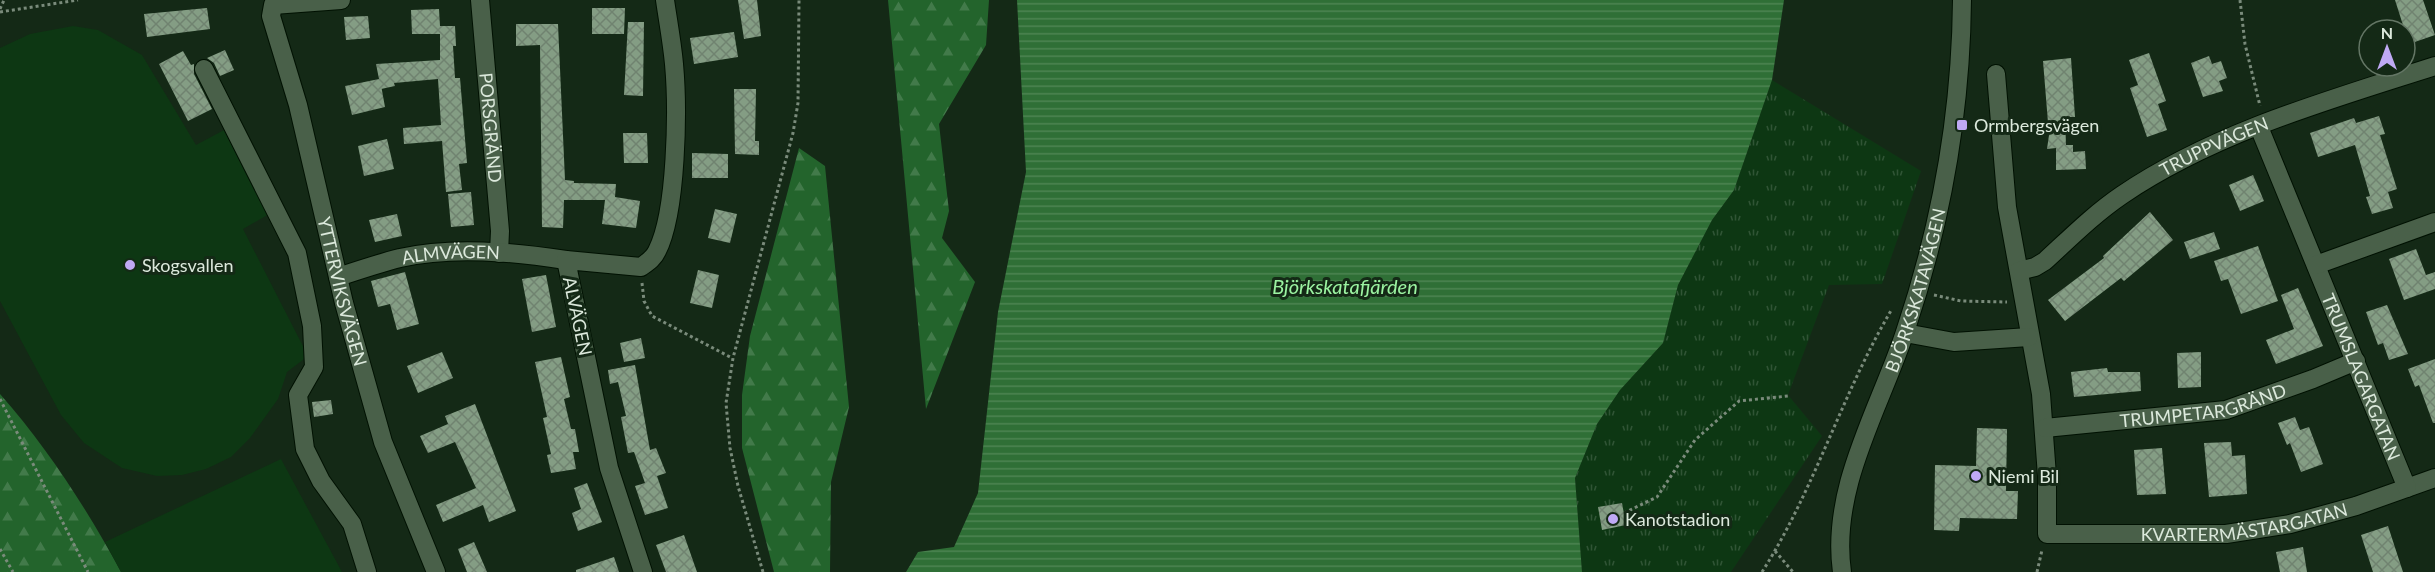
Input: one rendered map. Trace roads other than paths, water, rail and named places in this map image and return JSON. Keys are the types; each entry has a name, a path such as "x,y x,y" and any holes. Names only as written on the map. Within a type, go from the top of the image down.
{"street":[{"name":"YTTERVIKSVÄGEN","path":"341,0 273,5 271,16 298,105 339,277 383,442 436,572"},
{"name":"PORSGRÄND","path":"480,0 500,231 499,253"},
{"name":"ALVÄGEN","path":"643,572 609,468 566,260 641,267 652,260 658,249 673,189 674,65 664,0"},
{"name":"BJÖRKSKATAVÄGEN","path":"1842,572 1841,540 1850,483 1905,333 1936,220 1949,153 1956,97 1962,0"},
{"name":"TRUPPVÄGEN","path":"2019,271 2035,267 2045,261 2095,217 2150,177 2187,158 2354,92 2435,66"},
{"path":"204,69 297,253 312,326 314,367 298,395 305,449 321,481 352,524 367,572"},
{"path":"1996,74 2007,207 2029,337 2039,378 2045,428"},
{"name":"TRUMSLAGARGATAN","path":"2259,128 2407,488"},
{"path":"2316,265 2435,222"},
{"name":"ALMVÄGEN","path":"339,277 402,258 451,252 499,253 566,260"},
{"path":"1905,333 1954,342 2029,337"},
{"name":"TRUMPETARGRÄND","path":"2045,428 2226,410 2356,361"},
{"name":"KVARTERMÄSTARGATAN","path":"2045,428 2048,534 2226,534 2301,521 2356,506 2435,478"}],"water":[{"name":"Björkskatafjärden","path":"1017,0 1784,0 1772,80 1734,190 1712,220 1678,285 1663,343 1620,390 1597,424 1575,478 1582,572 906,572 918,552 954,547 978,493 998,312 1026,172"}],"place":[{"name":"Ormbergsvägen","path":"1962,125"},
{"name":"Skogsvallen","path":"130,265"},
{"name":"Niemi Bil","path":"1976,476"},
{"name":"Kanotstadion","path":"1613,519"}]}
